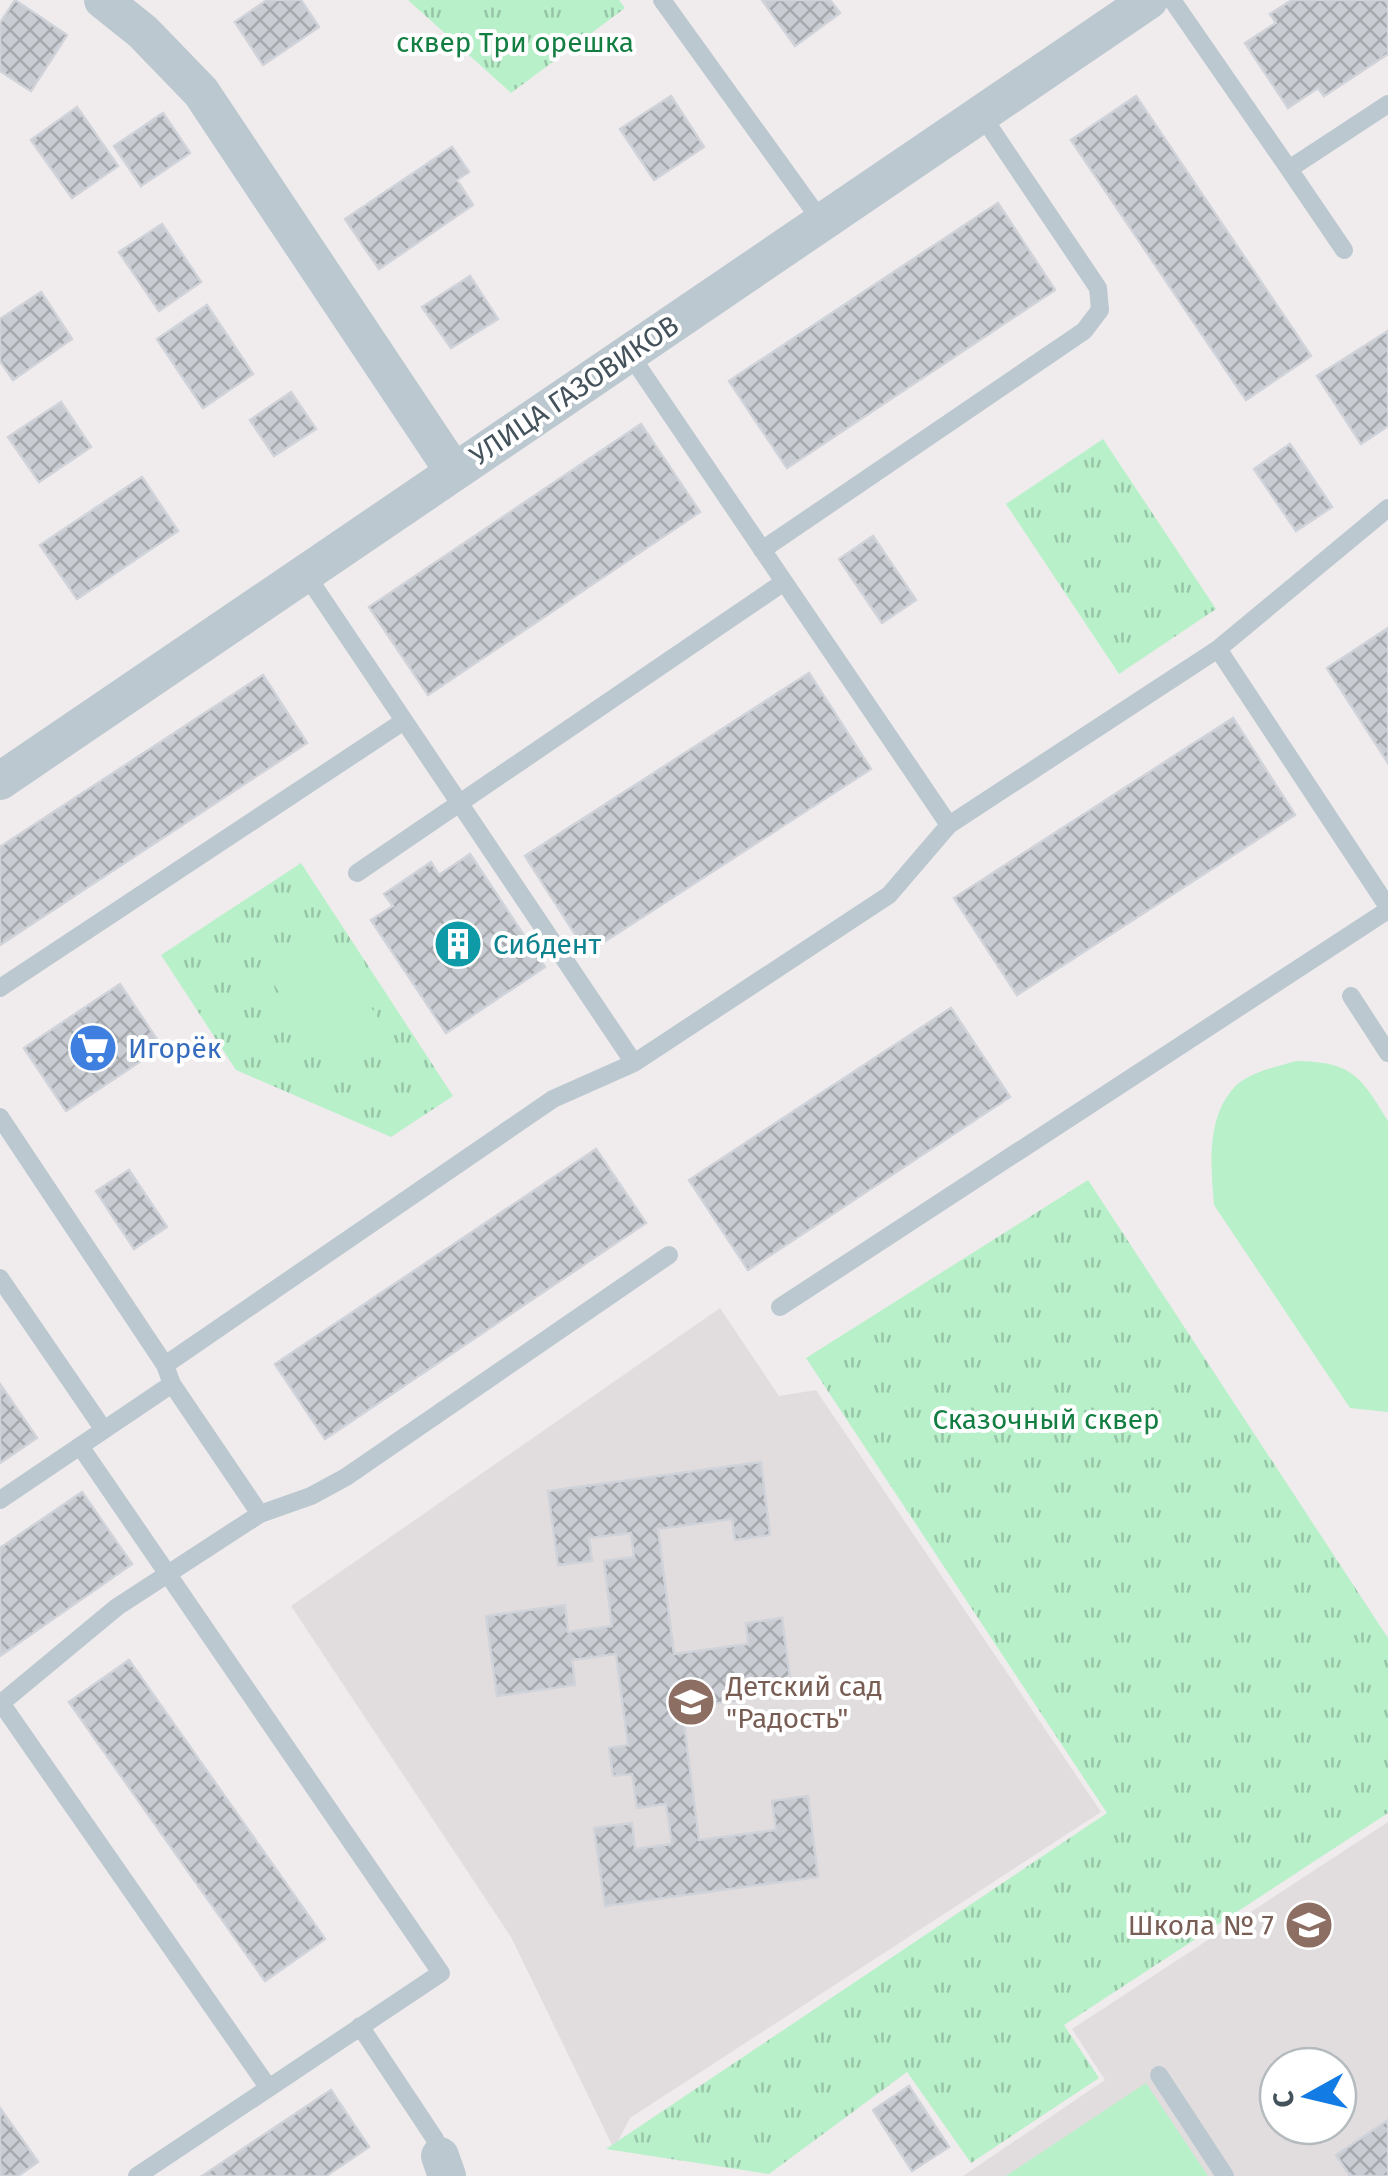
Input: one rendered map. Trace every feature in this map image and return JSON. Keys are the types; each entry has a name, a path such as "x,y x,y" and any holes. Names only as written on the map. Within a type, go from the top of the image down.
{"street":[{"path":"103,0 143,32 201,92 454,472"},
{"name":"УЛИЦА ГАЗОВИКОВ","path":"0,781 1149,0"}],"lane":[{"path":"662,0 822,222"},
{"path":"1172,0 1344,250"},
{"path":"1289,169 1388,104"},
{"path":"762,550 1084,331 1100,310 1098,288 981,114"},
{"path":"629,354 949,825"},
{"path":"166,1365 553,1099 634,1063 889,895 949,825 1218,649 1388,508"},
{"path":"305,573 634,1063"},
{"path":"358,873 784,582"},
{"path":"780,1307 1388,908 1218,649"},
{"path":"0,988 404,722"},
{"path":"1352,996 1388,1053"},
{"path":"0,1117 260,1514"},
{"path":"268,2088 1,1704 117,1608 260,1514 312,1496 346,1477 669,1255"},
{"path":"0,1278 104,1430"},
{"path":"0,1500 172,1384"},
{"path":"80,1446 441,1973 137,2176"},
{"path":"360,2026 435,2139 440,2169"},
{"path":"1159,2075 1226,2176"}],"shaded area":[{"name":"Детский сад \"Радость\"","path":"720,1308 779,1396 816,1390 1101,1812 630,2118 614,2149 511,1937 291,1606"},
{"name":"Школа № 7","path":"1388,1822 1388,2176 963,2176 1105,2080 1072,2029"}],"green space":[{"name":"сквер Три орешка","path":"408,0 619,0 625,8 511,93"},
{"path":"1103,439 1216,609 1119,674 1006,504"},
{"path":"301,863 453,1096 391,1137 236,1070 161,955"},
{"path":"327,940 390,1036 332,1074 270,978"},
{"path":"1296,1061 1330,1064 1352,1074 1370,1092 1388,1121 1388,1412 1350,1408 1214,1205 1212,1145 1224,1102 1245,1079"},
{"name":"Сказочный сквер","path":"1088,1180 1388,1638 1388,1813 1064,2025 1099,2078 971,2163 907,2072 769,2174 606,2149 1107,1813 806,1358"},
{"path":"1146,2083 1208,2176 1006,2176"}],"building":[{"path":"15,0 67,35 31,91 0,71 0,23"},
{"path":"267,0 301,0 319,27 263,65 235,22"},
{"path":"762,0 830,0 840,13 795,46"},
{"path":"1292,0 1388,0 1388,54 1324,96 1318,88 1288,108 1245,43 1276,23 1270,14"},
{"path":"671,96 704,147 654,180 620,129"},
{"path":"1136,96 1311,356 1246,400 1071,140"},
{"path":"77,107 118,166 72,198 31,140"},
{"path":"163,113 190,153 141,186 114,146"},
{"path":"452,147 469,172 457,180 473,205 379,269 345,219"},
{"path":"998,203 1055,290 787,468 729,381"},
{"path":"162,224 201,282 159,311 119,252"},
{"path":"470,276 498,319 451,348 422,307"},
{"path":"41,292 72,339 13,380 0,361 0,319"},
{"path":"207,305 253,374 203,408 157,339"},
{"path":"1388,331 1388,426 1361,444 1317,376"},
{"path":"291,392 316,429 274,456 250,420"},
{"path":"61,402 91,447 39,482 8,437"},
{"path":"641,424 700,512 428,695 369,607"},
{"path":"1290,444 1332,507 1296,531 1254,469"},
{"path":"142,477 178,531 77,599 40,545"},
{"path":"873,536 916,600 882,623 839,559"},
{"path":"1388,628 1388,763 1327,668"},
{"path":"809,673 871,769 587,953 525,856"},
{"path":"263,675 307,743 0,945 0,847"},
{"path":"1233,718 1295,815 1017,995 954,898"},
{"name":"Сибдент","path":"470,854 545,967 446,1033 371,920 393,906 384,894 431,862 439,875"},
{"name":"Игорёк","path":"120,984 162,1047 66,1111 24,1048"},
{"path":"951,1008 1010,1097 748,1270 689,1180"},
{"path":"596,1149 646,1223 325,1439 275,1364"},
{"path":"129,1170 167,1227 134,1249 96,1191"},
{"path":"0,1384 37,1438 0,1463"},
{"path":"761,1462 770,1535 735,1540 732,1519 658,1529 674,1654 748,1644 746,1623 782,1618 792,1693 682,1708 699,1840 776,1830 772,1801 808,1796 818,1877 605,1906 594,1828 632,1823 635,1849 672,1844 666,1804 637,1808 632,1774 613,1776 609,1748 628,1745 616,1654 572,1660 575,1685 497,1696 486,1616 565,1605 568,1632 612,1626 604,1561 634,1557 631,1533 589,1538 592,1561 558,1565 548,1491"},
{"path":"82,1492 132,1564 0,1656 0,1548"},
{"path":"129,1660 325,1939 265,1981 69,1702"},
{"path":"909,2086 949,2147 912,2171 873,2110"},
{"path":"331,2090 369,2147 326,2176 202,2176"},
{"path":"0,2108 38,2162 18,2176 0,2176"},
{"path":"1388,2120 1388,2176 1350,2176 1336,2155 1349,2146 1358,2146 1358,2140"}],"place":[{"name":"Сибдент","path":"458,944"},
{"name":"Игорёк","path":"93,1048"},
{"name":"Детский сад \"Радость\"","path":"691,1702"},
{"name":"Школа № 7","path":"1309,1925"}]}
